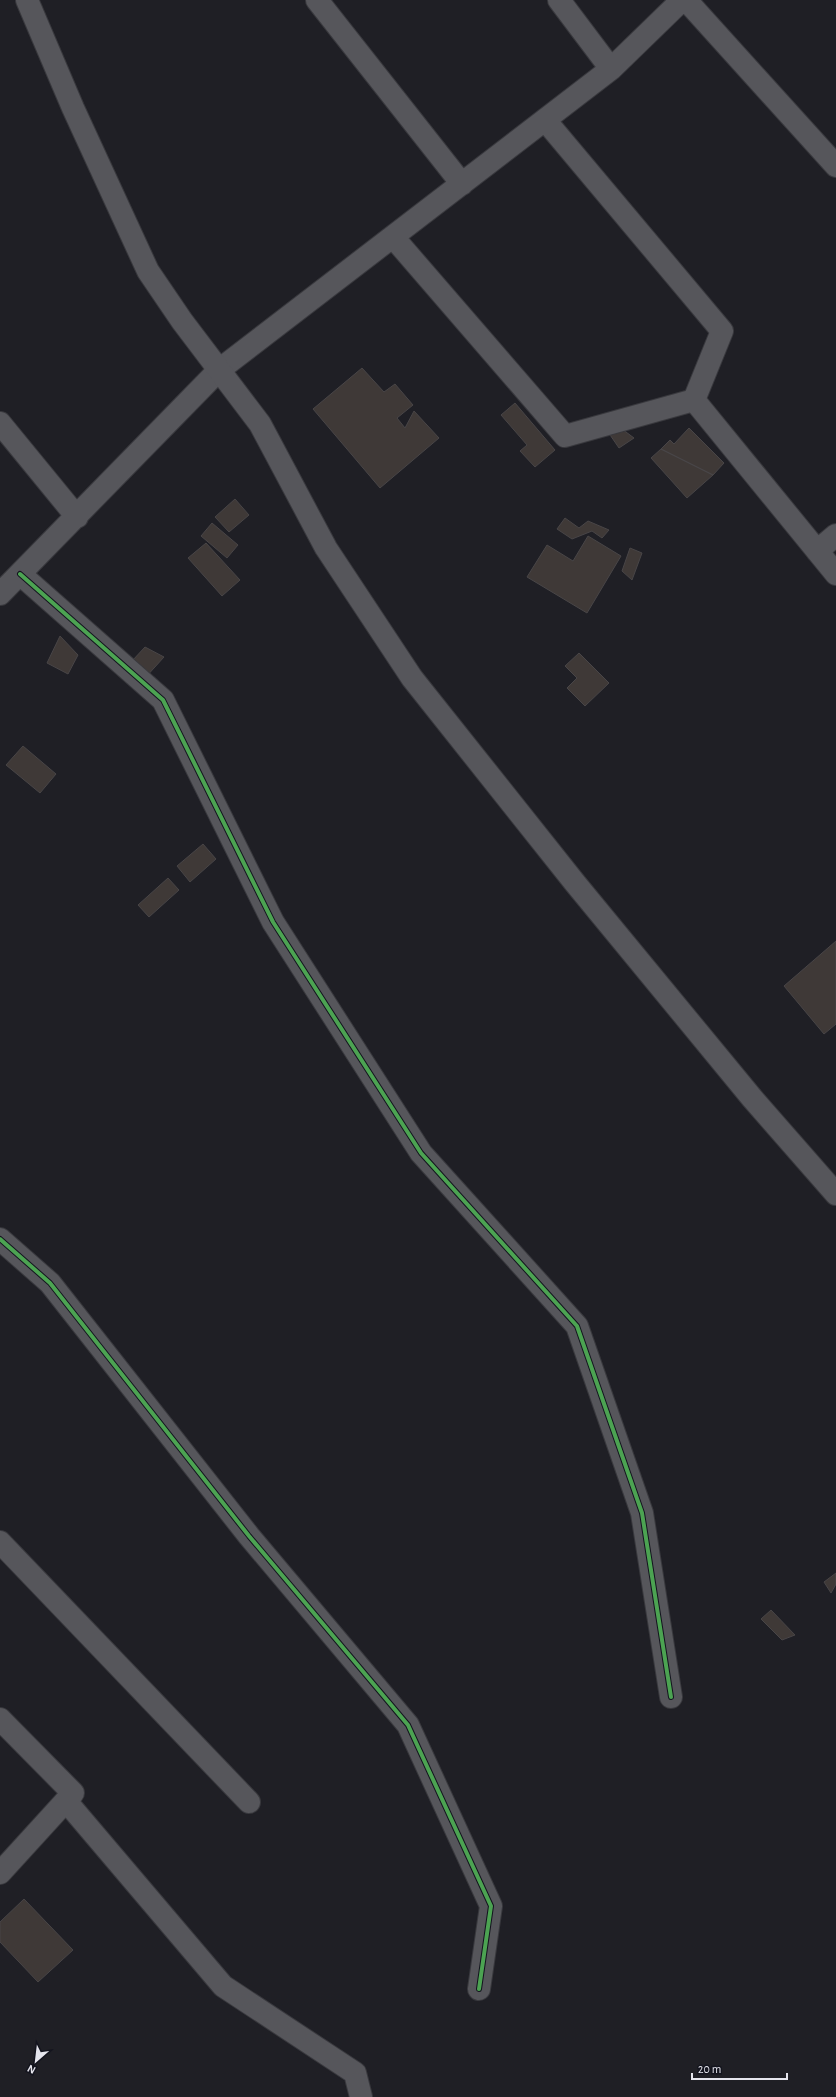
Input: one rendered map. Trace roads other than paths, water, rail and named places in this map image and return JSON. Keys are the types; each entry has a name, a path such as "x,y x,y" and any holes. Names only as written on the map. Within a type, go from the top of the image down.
{"street":[{"path":"27,0 73,108 148,271 260,424 326,548 412,678 585,896 752,1098 836,1194"},
{"path":"317,0 462,184"},
{"path":"559,0 611,69"},
{"path":"0,594 77,517 219,370 611,69 682,0"},
{"path":"686,0 836,166"},
{"path":"545,120 722,331 694,400"},
{"path":"393,237 565,436 694,400"},
{"path":"694,400 836,574"},
{"path":"0,423 77,517"},
{"path":"817,551 836,535"},
{"path":"20,574 163,700 273,922 421,1153 577,1326 642,1513 671,1697"},
{"path":"0,1239 50,1283 249,1536 408,1725 491,1906 479,1989"},
{"path":"0,1542 249,1802"},
{"path":"0,1719 73,1793 0,1873"},
{"path":"66,1801 223,1986 355,2073 378,2097"},
{"path":"355,2073 361,2097"}]}
